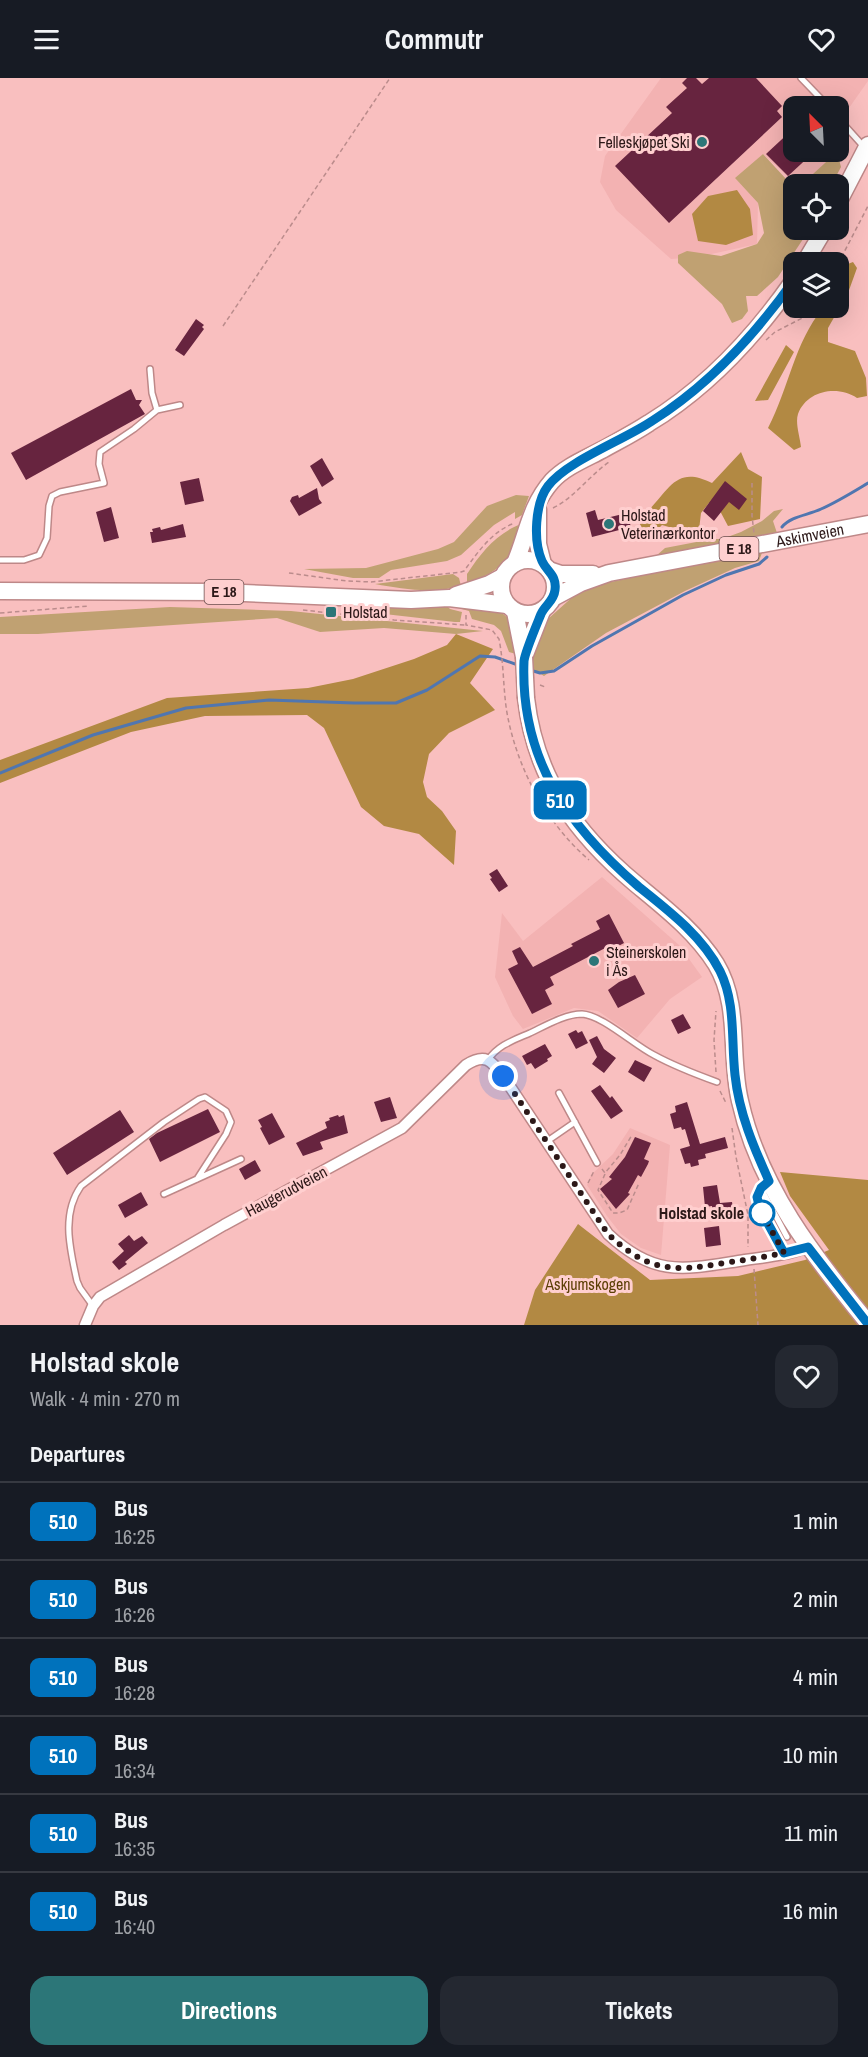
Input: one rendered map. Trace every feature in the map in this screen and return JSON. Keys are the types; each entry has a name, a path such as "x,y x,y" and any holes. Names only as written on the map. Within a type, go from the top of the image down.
{"main road":[{"path":"849,182 867,147"},
{"path":"515,563 530,515 547,487 564,471 651,422 678,404 752,335 783,294"},
{"path":"538,504 538,544 546,567 554,580 553,598"},
{"name":"Askimveien","path":"553,598 581,583 609,573 868,524"},
{"name":"E 18","path":"449,598 472,591 502,577 506,570 515,563 528,560 546,567"},
{"name":"Askimveien","path":"546,567 561,574 609,573"},
{"path":"502,577 500,586 502,596 511,608 524,657 526,698 531,728 538,755 555,791 585,835 606,857 693,934 719,970 727,987 731,1006 735,1075 740,1102 765,1185 792,1234 808,1247 868,1323"},
{"name":"E 18","path":"0,591 229,592 390,599 449,598 511,608 532,615 542,611 553,598"},
{"path":"524,657 542,611"}],"street":[{"name":"Haugerudveien","path":"85,1325 99,1297 111,1289 402,1128 466,1065 480,1059 488,1060"},
{"path":"488,1060 503,1076 608,1234 623,1249 638,1258 657,1266 686,1269 752,1259 808,1247"}],"lane":[{"path":"801,78 818,96"},
{"path":"849,129 867,147"},
{"path":"150,369 152,393 157,410"},
{"path":"0,560 24,560 39,555 47,538 52,496 60,492 104,483 99,464 100,452 157,410 180,405"},
{"name":"Haugerudveien","path":"488,1060 499,1048 515,1040 568,1016 585,1014 599,1020 652,1054 688,1072 717,1082"},
{"path":"560,1093 597,1163"},
{"path":"93,1306 77,1281 69,1230 69,1210 81,1186 164,1122 205,1097 226,1111 231,1122 226,1134 197,1179"},
{"path":"546,1142 575,1122"},
{"path":"164,1194 241,1159"},
{"path":"765,1185 757,1197 758,1202 784,1253"},
{"path":"777,1241 792,1234"}],"path":[{"path":"223,326 390,78"},
{"path":"844,252 868,206"},
{"path":"752,483 752,516 756,545"},
{"path":"289,573 371,582 464,571 492,537 507,526 521,520"},
{"path":"0,613 93,606"},
{"path":"300,609 394,620 466,625 492,630 500,644 502,672"},
{"path":"466,615 466,625"},
{"path":"714,1051 717,1082 728,1108"},
{"path":"732,1124 736,1157 748,1211 748,1246 752,1259 758,1325"},
{"path":"605,1173 620,1155 632,1135"},
{"path":"582,1197 597,1163 606,1177 598,1190 614,1213 627,1210 639,1183"}],"shaded area":[{"path":"661,78 868,78 849,108 849,96 783,96 783,162 826,162 813,174 785,174 763,154 736,179 758,203 757,244 698,257 671,259 616,210 600,182 605,156"},
{"path":"763,154 783,176 783,240 802,240 794,252 783,252 783,269 778,277 757,296 746,296 748,311 742,319 732,323 722,304 678,263 678,255 687,251 721,256 757,244 764,233 758,203 735,178"},
{"path":"826,162 840,162 841,167 837,174 813,174"},
{"path":"516,495 529,496 522,515 515,519 515,512 494,525 461,555 447,561 391,570 379,578 353,578 304,569 366,568 438,549 454,542 487,506"},
{"path":"783,509 773,521 777,533 656,556 665,548 722,539 741,532 762,521 774,511"},
{"path":"523,523 515,546 504,562 489,574 467,584 467,574 484,550 505,532"},
{"path":"763,550 759,561 735,568 685,591 606,633 544,676 533,669 533,656 539,637 549,618 577,593 601,584"},
{"path":"453,574 459,578 461,586 428,590 375,584"},
{"path":"370,606 405,608 447,606 462,612 460,622 455,622 349,610"},
{"path":"451,606 486,608 502,613 508,618 513,628 516,654 509,652 501,631 494,625 472,619 469,611"},
{"path":"170,607 291,611 483,631 456,634 384,628 320,632 277,618 38,634 0,634 0,617"},
{"name":"Steinerskolen i Ås","path":"602,877 679,945 702,977 670,999 637,1038 598,1011 574,1008 523,1029 513,1016 495,977 502,913 523,941"},
{"path":"630,1128 670,1145 661,1255 641,1248 621,1234 587,1185 591,1175 613,1154"}],"green space":[{"path":"737,190 750,209 753,235 726,245 698,241 692,214 708,196"},
{"path":"853,262 857,268 849,290 849,264"},
{"path":"816,318 834,318 828,328 828,342 855,351 866,378 867,396 857,398 832,391 816,395 808,400 802,406 797,418 801,447 794,450 768,428 798,351"},
{"path":"786,345 794,352 768,400 755,401"},
{"path":"741,452 748,469 762,477 760,519 728,526 720,511 709,503 701,513 699,530 690,533 662,525 651,536 646,537 638,520 639,510 649,510 670,486 683,478 700,478 712,483"},
{"path":"456,634 493,649 470,683 495,710 449,733 429,754 423,782 427,797 442,811 456,831 454,865 419,834 384,826 361,807 324,728 307,715 205,716 131,732 0,783 0,760 167,698 308,688 353,679 414,659 447,645"},
{"name":"Askjumskogen","path":"780,1172 868,1180 868,1325 524,1325 535,1290 578,1224 650,1280 738,1276 805,1260 829,1250 790,1196"}],"building":[{"path":"687,78 696,78 702,84 709,78 756,78 782,106 777,111 782,117 669,223 615,166 672,113 666,107 687,88 682,83"},
{"path":"783,138 783,162 803,162 790,174 786,174 766,154"},
{"path":"196,319 204,325 202,327 204,329 184,356 175,350"},
{"path":"131,389 136,400 142,400 139,405 145,414 26,480 11,453"},
{"path":"322,458 334,479 322,487 310,466"},
{"path":"199,478 204,501 185,505 180,482"},
{"path":"725,481 747,499 739,510 729,502 714,521 703,511"},
{"path":"317,488 322,503 299,516 290,501 292,497 298,495 299,498"},
{"path":"111,507 119,538 104,542 96,512"},
{"name":"Holstad Veterinærkontor","path":"595,510 598,520 627,513 631,527 592,537 586,513"},
{"path":"183,524 186,537 152,543 150,532 153,532 152,529 160,527 161,530"},
{"path":"497,869 508,886 499,892 489,874"},
{"path":"609,914 624,943 611,950 609,946 550,977 554,985 545,990 552,1004 532,1014 508,969 518,964 512,951 520,947 533,967 600,929 596,921"},
{"path":"635,975 645,994 618,1008 608,990"},
{"path":"683,1014 691,1028 678,1034 671,1020"},
{"path":"576,1030 578,1033 582,1031 588,1043 576,1049 568,1034"},
{"path":"597,1036 604,1049 616,1058 604,1073 592,1064 597,1057 589,1040"},
{"path":"545,1044 552,1056 547,1059 548,1061 535,1069 531,1063 527,1065 522,1056"},
{"path":"635,1060 652,1068 644,1082 628,1072"},
{"path":"600,1085 623,1111 611,1119 591,1091"},
{"path":"390,1097 397,1118 381,1122 374,1102"},
{"path":"687,1102 700,1144 725,1137 728,1148 705,1154 706,1158 698,1160 699,1165 691,1167 690,1163 685,1164 680,1149 690,1146 685,1129 682,1130 681,1127 674,1129 670,1114 676,1112 675,1106"},
{"path":"208,1109 220,1132 160,1162 149,1139"},
{"path":"120,1110 134,1132 67,1175 53,1153"},
{"path":"272,1113 285,1137 269,1145 258,1120"},
{"path":"338,1115 339,1117 344,1115 348,1133 320,1142 323,1149 303,1156 296,1143 327,1128 325,1122"},
{"path":"635,1137 651,1143 644,1159 649,1161 641,1177 638,1175 628,1193 630,1194 616,1209 600,1189 612,1179 609,1177 625,1157"},
{"path":"255,1160 261,1171 245,1180 239,1169"},
{"path":"717,1185 720,1203 732,1202 734,1216 713,1218 712,1206 705,1207 703,1187"},
{"path":"141,1192 148,1205 125,1218 118,1205"},
{"path":"719,1226 721,1245 706,1247 704,1228"},
{"path":"129,1235 134,1241 142,1236 148,1243 119,1270 112,1262 124,1251 118,1244"}],"waterway":[{"path":"782,527 790,520 827,506 868,483"},
{"path":"530,670 540,673 554,671 592,646 683,595 726,575 759,564 767,557"},
{"path":"0,773 93,735 186,708 269,700 396,703 427,690 480,656 495,657 518,665"}],"bus line":[{"name":"510","path":"783,295 752,335 731,357 678,404 651,422 564,471 547,487 538,504 538,544 543,564 549,570 555,588 553,598 542,611 524,657 525,678 528,712 538,755 567,812 606,857 693,934 715,962 724,979 730,996 735,1075 740,1102 752,1143 769,1181 761,1188 757,1197 764,1216 784,1253 808,1247 868,1324"}],"place":[{"name":"Felleskjøpet Ski","path":"702,142"},
{"name":"Holstad Veterinærkontor","path":"609,524"},
{"name":"Holstad","path":"331,612"},
{"name":"Steinerskolen i Ås","path":"594,961"},
{"name":"Holstad skole","path":"762,1213"}],"route":[{"path":"503,1076 608,1234 623,1249 638,1258 657,1266 686,1269 784,1253 762,1213"}]}
